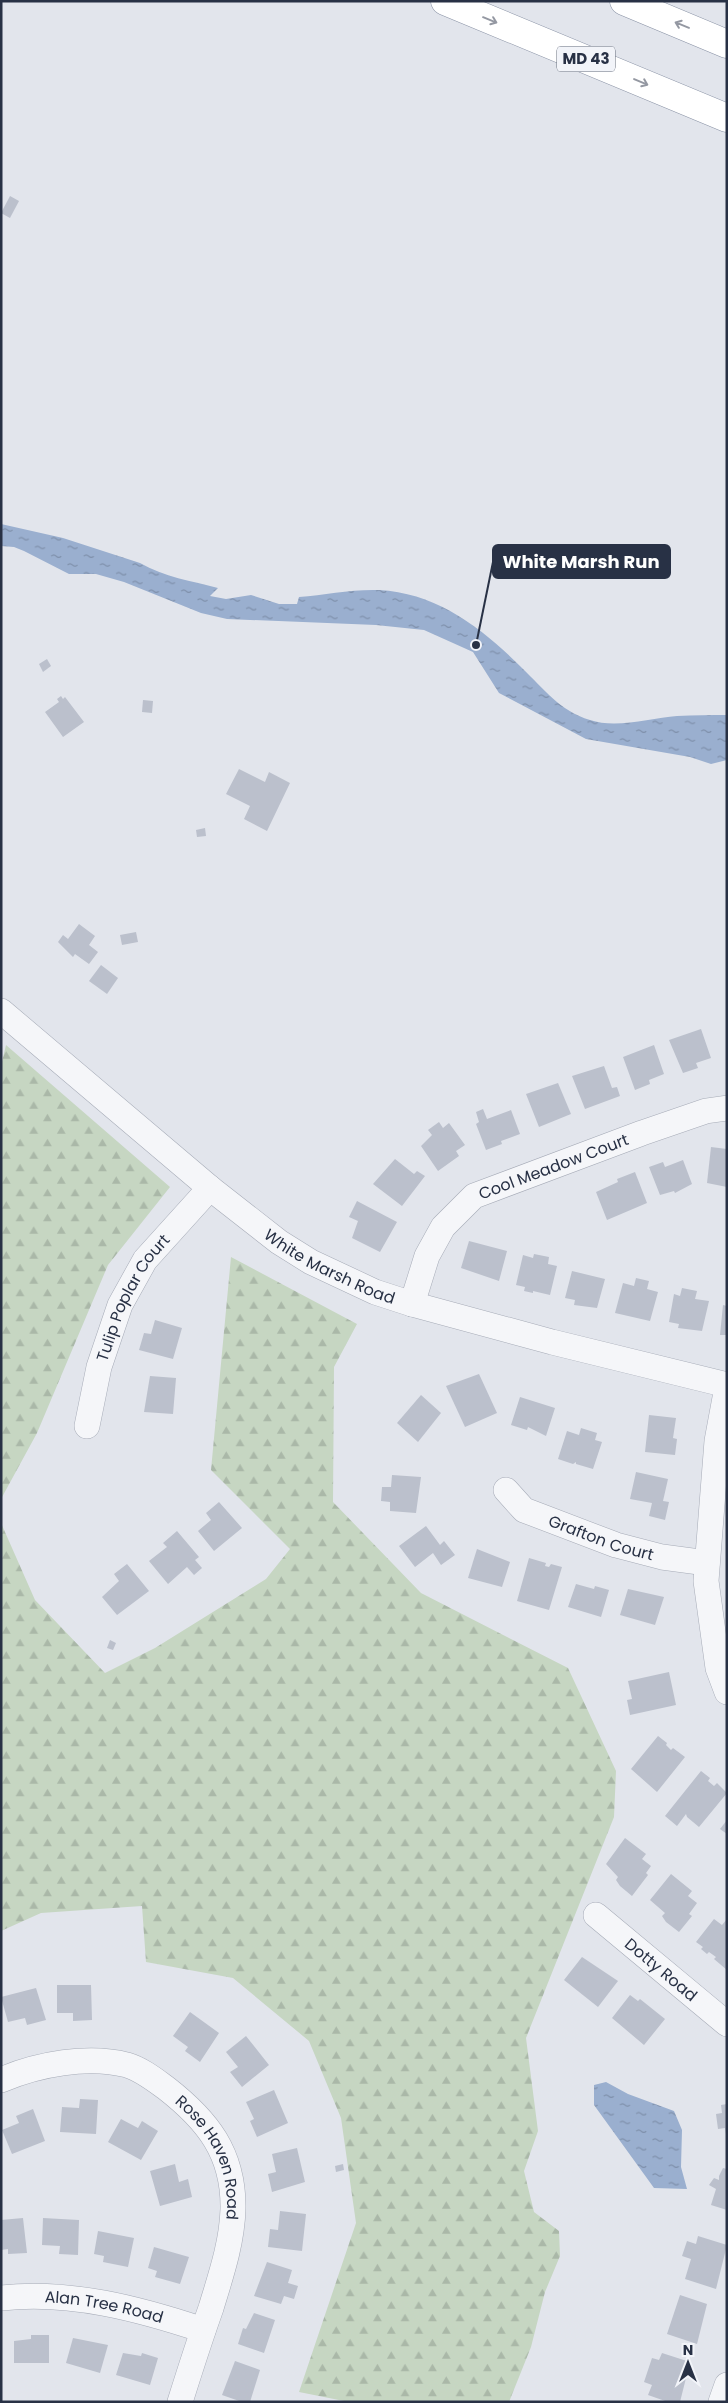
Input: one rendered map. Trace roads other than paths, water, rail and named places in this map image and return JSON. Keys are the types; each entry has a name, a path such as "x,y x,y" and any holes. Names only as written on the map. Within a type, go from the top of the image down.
{"highway":[{"name":"MD 43","path":"445,1 727,118"},
{"path":"624,1 727,44"}],"street":[{"name":"White Marsh Road","path":"1,1011 210,1188 278,1242 311,1262 375,1292 412,1304 727,1386"},
{"name":"Cool Meadow Court","path":"412,1304 427,1256 443,1227 474,1196 660,1127 706,1111 727,1108"},
{"name":"Tulip Poplar Court","path":"87,1426 99,1367 120,1306 145,1260 210,1188"},
{"path":"727,1386 717,1441 706,1581 718,1668 727,1692"},
{"name":"Grafton Court","path":"506,1490 524,1510 616,1545 662,1557 707,1563"},
{"name":"Dotty Road","path":"596,1915 727,2024"},
{"name":"Rose Haven Road","path":"1,2080 43,2068 75,2062 100,2061 129,2065 151,2077 192,2109 207,2124 221,2150 230,2176 233,2207 226,2260 180,2402"},
{"name":"Alan Tree Road","path":"1,2298 25,2295 68,2298 160,2315 204,2330"},
{"path":"721,2402 727,2385"}],"water":[{"path":"1,524 63,538 140,563 168,575 218,588 210,596 226,599 251,595 279,604 297,604 299,597 369,590 400,593 420,598 439,605 457,615 491,639 561,705 579,716 600,722 622,723 677,716 727,715 727,760 711,764 690,757 586,739 499,693 473,652 424,630 376,625 227,619 201,613 124,582 96,574 69,574 24,551 14,547 1,546"},
{"path":"606,2082 628,2094 674,2111 682,2130 681,2167 687,2189 654,2188 594,2105 594,2085"}],"place":[{"name":"White Marsh Run","path":"476,645"}]}
